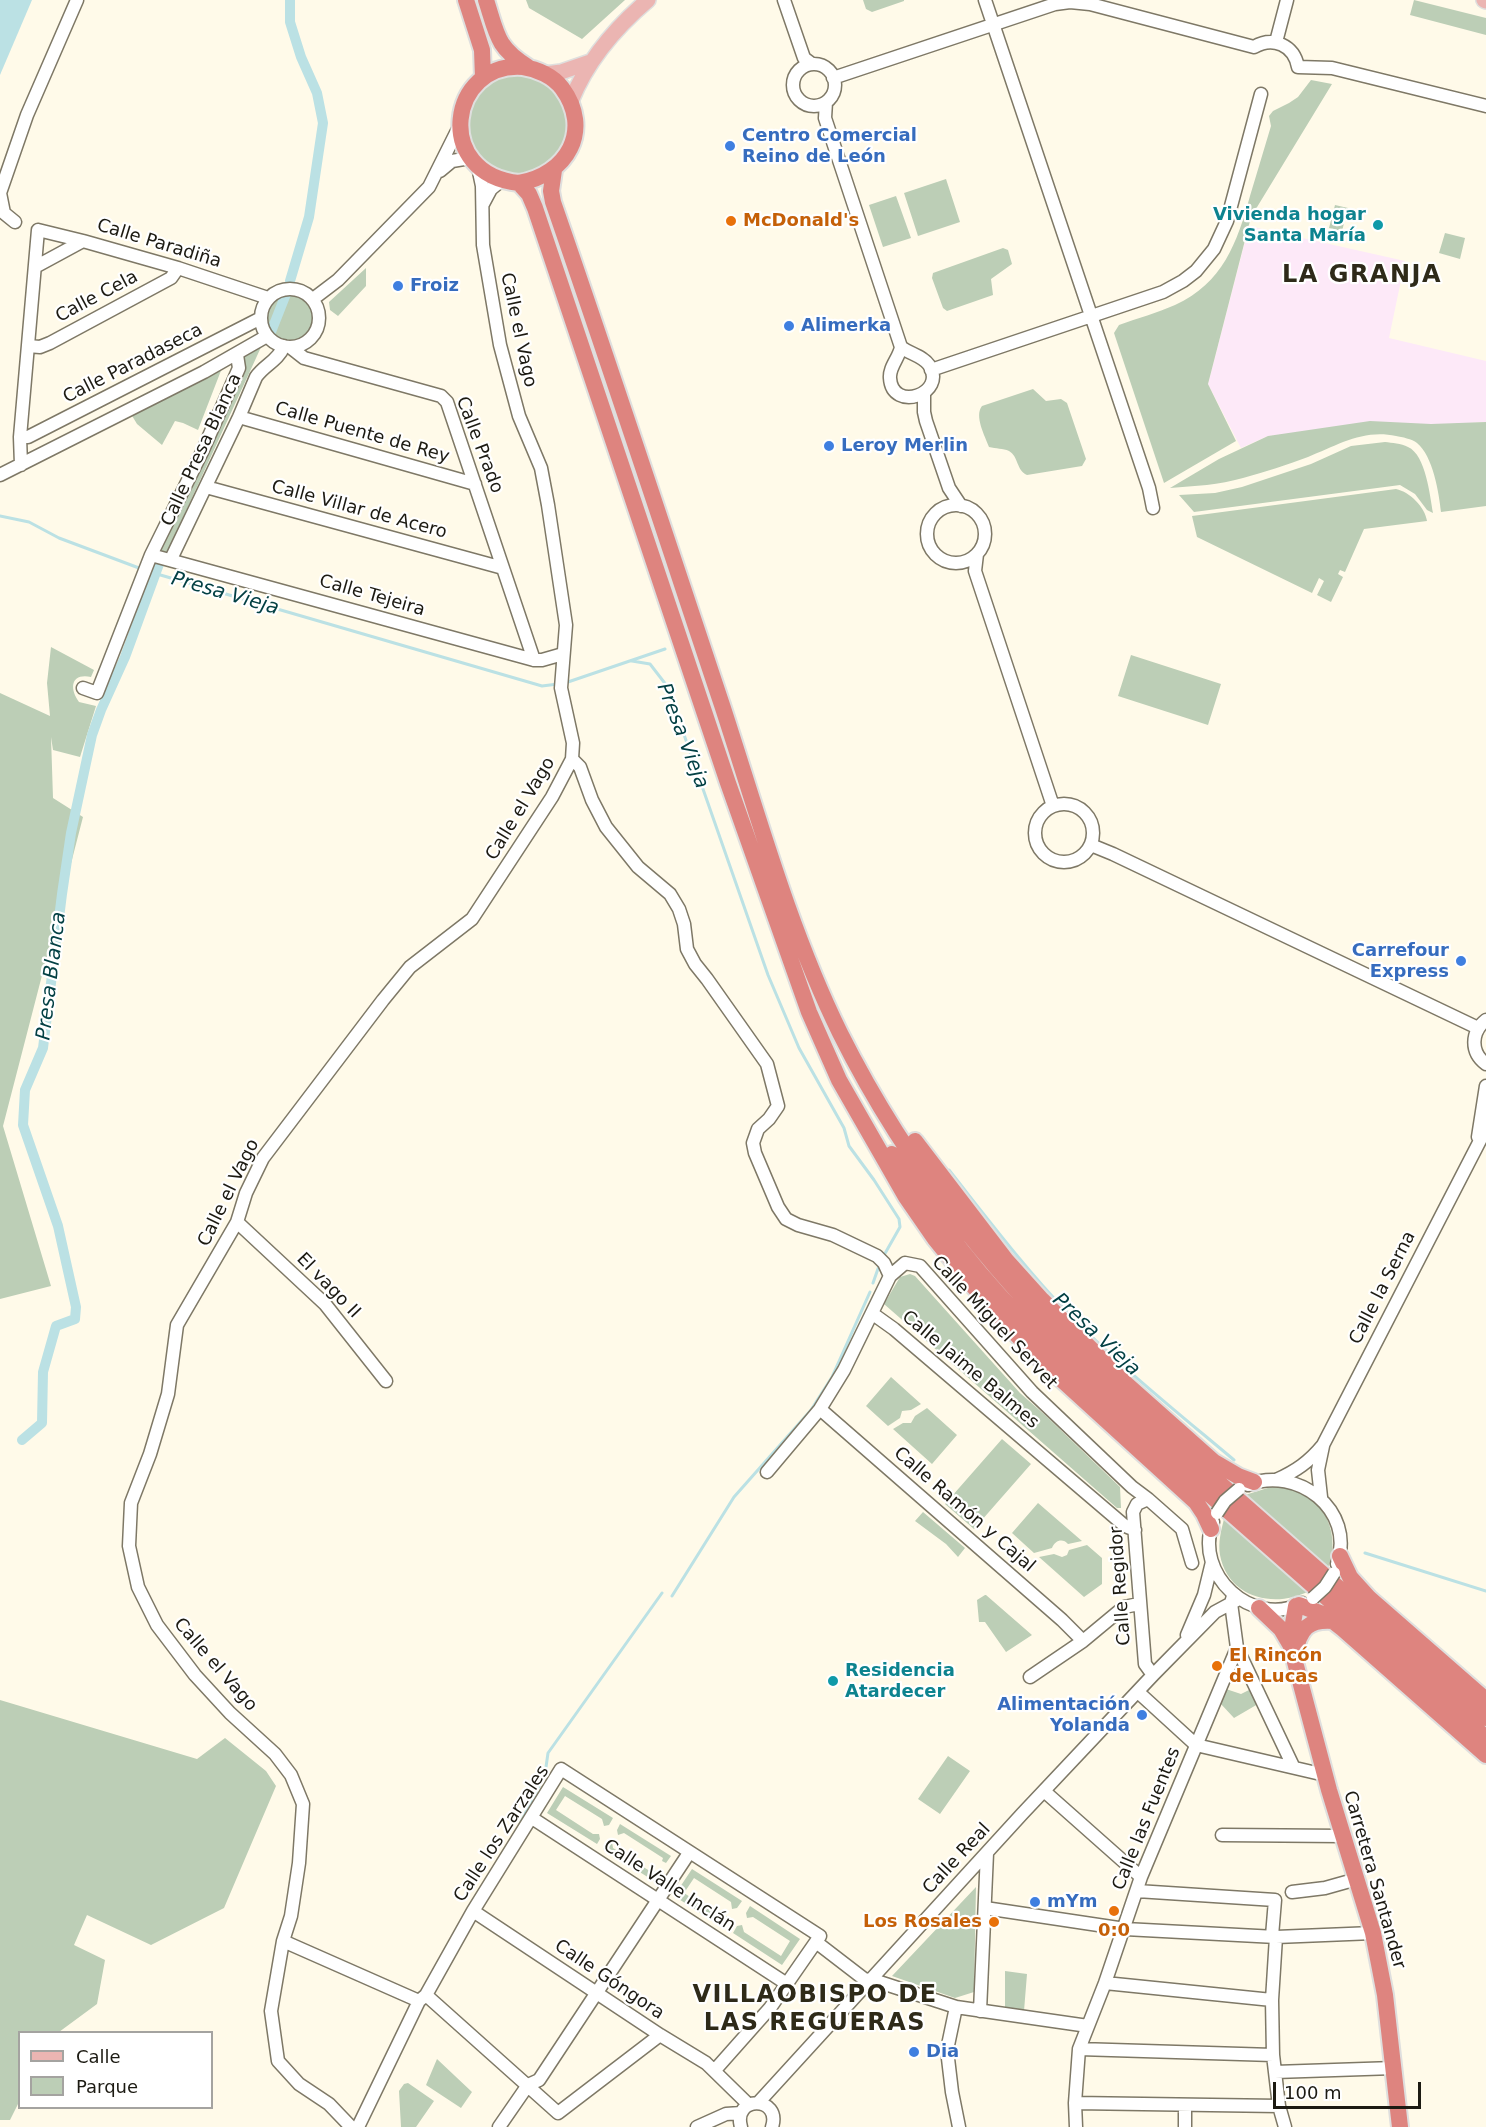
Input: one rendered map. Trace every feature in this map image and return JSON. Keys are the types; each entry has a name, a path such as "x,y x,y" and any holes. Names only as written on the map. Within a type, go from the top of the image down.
{"highway":[{"path":"466,0 482,50 483,78"},
{"path":"486,0 504,49 510,56 529,68 546,74 561,86 571,101 576,121 573,141 564,159 554,170 535,180 519,183 502,180 474,162 461,138 459,127 465,100 483,78 505,68 529,68"},
{"path":"554,170 551,191 554,202 790,911 814,974 841,1034 880,1104 957,1221 996,1269 1061,1339 1117,1393 1486,1718"},
{"path":"519,183 529,194 536,208 728,783 821,1042 839,1080 879,1152 935,1239 1011,1329 1196,1502 1210,1529"},
{"path":"790,911 832,1001 888,1100 921,1150 1006,1260 1077,1336 1214,1462 1238,1476 1246,1486"},
{"path":"798,979 827,1040 888,1147 945,1230 1021,1319 1107,1404 1486,1738"},
{"path":"1340,1556 1350,1577 1369,1598 1486,1700"},
{"path":"1293,1653 1291,1635 1303,1603 1333,1621 1486,1755"},
{"path":"1259,1608 1281,1629 1293,1653"},
{"path":"1293,1653 1307,1626 1321,1620 1333,1621"},
{"name":"Carretera Santander","path":"1293,1653 1325,1775 1373,1933 1385,1995 1400,2127"}],"main road":[{"path":"571,101 579,80 590,62 636,10 648,0"},
{"path":"546,74 561,72 590,62"}],"street":[{"path":"15,222 4,213 0,193 27,115 77,0"},
{"path":"784,0 807,63"},
{"path":"985,0 1149,488 1153,508"},
{"path":"1276,42 1287,0"},
{"path":"833,78 1056,4 1090,2 1254,47 1267,42 1276,42 1290,49 1298,67 1332,68 1486,106"},
{"path":"807,63 825,67 833,78 834,90 826,102 825,118 903,354"},
{"path":"807,63 794,78 794,92 800,101 813,106 825,118"},
{"path":"931,370 1163,292 1196,271 1214,249 1227,221 1261,94"},
{"path":"813,106 826,102"},
{"path":"313,299 338,280 429,187 459,127"},
{"path":"435,176 452,161 474,162"},
{"name":"Calle el Vago","path":"351,2127 329,2104 299,2084 278,2061 272,2011 299,1863 303,1804 291,1775 280,1761 230,1713 195,1675 157,1625 138,1587 129,1546 131,1503 150,1454 168,1394 177,1325 237,1222 246,1193 263,1158 382,1000 410,967 472,919 552,797 572,759 573,743 562,682 566,625 548,505 541,468 519,416 500,345 483,245 482,186 474,162"},
{"path":"481,208 491,189 502,180"},
{"name":"Calle Paradiña","path":"35,267 38,230 83,240 178,268 268,298"},
{"path":"21,465 20,437 35,267 83,240"},
{"name":"Calle Cela","path":"28,346 40,347 50,343 171,278 178,268"},
{"path":"291,289 300,291 313,299 319,314 317,328 306,342 287,346 267,336 261,318 268,298 283,290 291,289"},
{"name":"Calle Paradaseca","path":"20,437 28,437 261,318"},
{"path":"1,474 237,355 267,336"},
{"name":"Calle Presa Blanca","path":"171,560 256,377 287,346"},
{"name":"Calle Prado","path":"287,346 304,358 441,396 450,409 534,660"},
{"path":"903,354 924,359 931,370 931,383 918,395 899,394 891,383 891,370 903,354"},
{"name":"Calle Presa Blanca","path":"83,688 96,693 148,565 239,368 237,355"},
{"path":"918,395 949,488 961,506"},
{"name":"Calle Puente de Rey","path":"239,417 475,484"},
{"name":"Calle Villar de Acero","path":"206,487 503,568"},
{"path":"943,509 949,488"},
{"path":"977,554 962,562 944,561 936,556 927,540 930,522 943,509 952,506 969,509 982,522 984,539 977,554 975,571 1053,806"},
{"path":"148,565 171,560"},
{"name":"Calle Tejeira","path":"171,560 534,660 563,654"},
{"path":"962,562 975,571"},
{"path":"572,759 580,767 592,800 606,827 638,867 670,894 679,909 684,924 687,949 694,964 767,1064 778,1106 758,1129 753,1143 778,1207 786,1219 798,1225 833,1235 881,1259 890,1276 873,1314"},
{"path":"1070,804 1086,813 1093,829 1091,845 1078,859 1059,862 1050,859 1037,846 1035,827 1045,811 1053,806 1070,804"},
{"path":"1091,845 1482,1024 1474,1036 1474,1045 1476,1053 1486,1064"},
{"name":"Calle la Serna","path":"1477,1147 1486,1086"},
{"name":"Calle la Serna","path":"1276,1480 1293,1473 1311,1459 1323,1445 1486,1129"},
{"name":"El vago II","path":"237,1222 325,1304 386,1381"},
{"name":"Calle Miguel Servet","path":"890,1276 905,1263 920,1266 1032,1392 1132,1487 1148,1499"},
{"name":"Calle Jaime Balmes","path":"767,1472 820,1408 844,1370 873,1314 894,1329 1125,1526 1135,1530"},
{"name":"Calle Ramón y Cajal","path":"820,1408 1083,1641"},
{"name":"Calle la Serna","path":"1321,1497 1318,1470 1323,1445"},
{"path":"1234,1599 1259,1608 1284,1609 1303,1603 1325,1587 1334,1573 1340,1556 1340,1535 1334,1514 1321,1497 1308,1488 1292,1482 1276,1480 1246,1486 1225,1501 1210,1529 1209,1546 1212,1562 1220,1580 1234,1599 1237,1648 1293,1766"},
{"path":"1132,1487 1133,1512"},
{"path":"1148,1499 1182,1529 1192,1563"},
{"name":"Calle Regidor","path":"1148,1499 1137,1504 1133,1512 1145,1664 1153,1675"},
{"name":"Calle Real","path":"1185,1641 1204,1595 1212,1562"},
{"name":"Calle Real","path":"749,2107 1185,1641 1215,1612 1234,1599"},
{"path":"1030,1677 1083,1641 1124,1607 1139,1604"},
{"name":"Calle las Fuentes","path":"1076,2127 1075,2103 1079,2049 1106,1983 1141,1876 1237,1648"},
{"path":"1138,1692 1196,1745 1325,1775"},
{"name":"Calle los Zarzales","path":"358,2127 423,1998 473,1911 561,1769 820,1936 816,1942"},
{"path":"1044,1791 1141,1876"},
{"name":"Calle Valle Inclán","path":"532,1818 787,1984"},
{"path":"1222,1835 1344,1836"},
{"path":"499,2127 528,2085 539,2080 689,1853"},
{"path":"980,2011 987,1853"},
{"path":"1292,1892 1325,1888 1357,1879"},
{"path":"1137,1891 1275,1900 1273,2055 1278,2106 1285,2127"},
{"path":"984,1908 1125,1929 1274,1937 1373,1933"},
{"name":"Calle Góngora","path":"473,1911 715,2070 749,2107 768,2108 772,2112 772,2127"},
{"path":"283,1941 423,1998 528,2085 558,2113 660,2035"},
{"path":"715,2070 770,2008 816,1942 869,1980 956,2007 1088,2026"},
{"path":"1106,1983 1272,2000"},
{"path":"956,2007 947,2050 959,2127"},
{"path":"1079,2049 1273,2055"},
{"path":"1275,2072 1394,2068"},
{"path":"1075,2103 1278,2106"},
{"path":"1185,2105 1185,2127"},
{"path":"697,2127 749,2107"},
{"path":"741,2127 740,2118 749,2107"}],"shaded area":[{"path":"1249,226 1405,261 1389,338 1486,361 1486,422 1268,436 1241,448 1208,384"}],"green space":[{"path":"526,0 625,0 582,39 529,8"},
{"path":"863,0 904,1 872,12 866,9"},
{"path":"1414,0 1486,18 1486,35 1410,15"},
{"path":"518,75 537,79 553,90 564,106 568,125 564,144 553,160 537,171 518,175 499,171 483,160 472,144 468,125 472,106 483,90 499,79"},
{"path":"1311,80 1332,84 1251,217 1208,384 1236,441 1164,483 1114,333 1119,325 1168,308 1191,296 1216,273 1226,260 1240,230 1271,126 1269,116 1273,111 1298,97"},
{"path":"946,179 960,222 918,236 904,193"},
{"path":"896,196 911,238 883,247 869,205"},
{"path":"1335,205 1348,208 1342,231 1329,228"},
{"path":"1445,233 1465,238 1460,259 1439,253"},
{"path":"1003,248 1008,250 1012,264 991,279 993,295 947,311 943,308 932,278 933,273"},
{"path":"366,268 366,286 338,316 330,310 329,302"},
{"path":"295,295 307,301 312,309 312,327 307,335 299,340 285,341 277,338 270,331 267,313 270,305 277,298"},
{"path":"262,345 169,548 166,552 157,549 221,419 245,361 244,356"},
{"path":"222,368 198,430 175,421 162,445 137,424 131,414"},
{"path":"1033,389 1046,401 1061,399 1067,403 1086,459 1082,466 1027,475 1023,473 1009,451 989,447 979,415 982,406"},
{"path":"1370,421 1431,424 1486,422 1486,506 1441,512 1434,475 1423,449 1410,439 1384,434 1351,439 1292,463 1234,480 1170,488 1219,459 1268,436"},
{"path":"1385,442 1405,446 1414,451 1419,458 1429,487 1433,513 1427,510 1415,494 1400,485 1194,512 1179,495 1215,493 1242,487 1311,464 1351,446"},
{"path":"1396,489 1416,501 1427,521 1364,529 1345,572 1340,570 1338,574 1343,577 1331,602 1317,595 1324,581 1319,578 1312,593 1197,537 1192,516"},
{"path":"51,647 94,670 91,677 84,676 76,679 73,687 79,702 96,706 80,757 53,750 51,737 53,798 83,817 3,1126 51,1286 0,1299 0,693 50,716 47,683"},
{"path":"1131,655 1221,684 1208,725 1118,696"},
{"path":"910,1274 915,1276 1020,1393 1120,1487 1121,1508 1117,1508 884,1304 900,1277"},
{"path":"891,1377 921,1404 911,1410 902,1411 900,1418 888,1426 866,1406"},
{"path":"927,1408 957,1435 932,1464 893,1429 903,1423 911,1423 915,1416"},
{"path":"1002,1439 1031,1464 974,1529 945,1504"},
{"path":"1271,1487 1289,1488 1302,1493 1321,1509 1328,1520 1333,1545 1327,1570 1245,1495"},
{"path":"1038,1503 1082,1541 1068,1544 1059,1541 1052,1548 1034,1553 1012,1533"},
{"path":"923,1512 965,1548 958,1557 946,1544 915,1521"},
{"path":"1224,1519 1309,1591 1282,1599 1268,1599 1243,1590 1232,1581 1220,1555"},
{"path":"1087,1545 1102,1558 1102,1584 1084,1597 1039,1557 1054,1554 1062,1557 1067,1555 1069,1550"},
{"path":"985,1595 1032,1635 1006,1652 985,1622 979,1622 977,1600"},
{"path":"1226,1689 1241,1694 1251,1689 1258,1704 1234,1718 1220,1703"},
{"path":"0,1700 197,1759 225,1738 266,1771 276,1786 224,1908 151,1945 87,1915 74,1945 105,1960 97,2004 60,2031 18,2031 18,2104 10,2120 0,2120"},
{"path":"948,1756 970,1771 940,1814 918,1799"},
{"path":"563,1787 613,1818 609,1825 604,1826 602,1819 565,1796 556,1810 593,1834 599,1834 600,1839 597,1844 547,1813"},
{"path":"620,1824 671,1856 666,1863 662,1861 663,1858 624,1833 618,1835 617,1830"},
{"path":"612,1842 613,1848 653,1873 655,1871 658,1874 654,1881 603,1849 607,1843"},
{"path":"692,1869 742,1901 737,1908 732,1909 731,1902 694,1878 684,1893 721,1917 727,1916 728,1922 724,1928 674,1896"},
{"path":"976,1887 974,1992 955,1998 892,1976"},
{"path":"750,1906 800,1939 782,1965 733,1933 737,1926 742,1925 744,1932 781,1956 790,1941 753,1917 747,1918 746,1913"},
{"path":"1005,1971 1027,1974 1024,2011 1005,2009"},
{"path":"437,2059 472,2092 461,2108 426,2085"},
{"path":"408,2083 434,2101 416,2127 401,2127 399,2091 404,2084"}],"water":[{"path":"0,0 32,0 0,75"}],"waterway":[{"name":"Presa Blanca","path":"290,0 290,22 301,57 317,93 323,123 309,217 290,281"},
{"name":"Presa Blanca","path":"271,332 286,294"},
{"name":"Presa Vieja","path":"0,516 29,522 59,538 139,568"},
{"name":"Presa Blanca","path":"22,1440 42,1423 43,1372 56,1326 75,1319 76,1307 58,1226 23,1125 25,1090 43,1048 71,833 92,735 125,657 159,564"},
{"name":"Presa Vieja","path":"157,574 542,686 558,684"},
{"name":"Presa Vieja","path":"565,683 665,649"},
{"name":"Presa Vieja","path":"632,661 650,664 667,686 768,975 799,1048 844,1128 849,1146 899,1219 900,1227 883,1257"},
{"name":"Presa Vieja","path":"949,1170 1021,1260 1066,1311 1127,1369 1234,1460"},
{"path":"873,1283 880,1263"},
{"path":"672,1596 734,1497 811,1410 832,1377 870,1292"},
{"name":"Presa Vieja","path":"1365,1553 1486,1591"},
{"path":"520,1824 545,1774 548,1753 662,1593"}],"place":[{"name":"Centro Comercial Reino de León","path":"730,146"},
{"name":"McDonald's","path":"731,221"},
{"name":"Vivienda hogar Santa María","path":"1378,225"},
{"name":"Froiz","path":"398,286"},
{"name":"Alimerka","path":"789,326"},
{"name":"Leroy Merlin","path":"829,446"},
{"name":"Carrefour Express","path":"1461,961"},
{"name":"El Rincón de Lucas","path":"1217,1666"},
{"name":"Residencia Atardecer","path":"833,1681"},
{"name":"Alimentación Yolanda","path":"1142,1715"},
{"name":"mYm","path":"1035,1902"},
{"name":"0:0","path":"1114,1911"},
{"name":"Los Rosales","path":"994,1922"},
{"name":"Dia","path":"914,2052"}],"district":[{"name":"LA GRANJA","path":"1362,276"},
{"name":"VILLAOBISPO DE LAS REGUERAS","path":"815,2010"}]}
